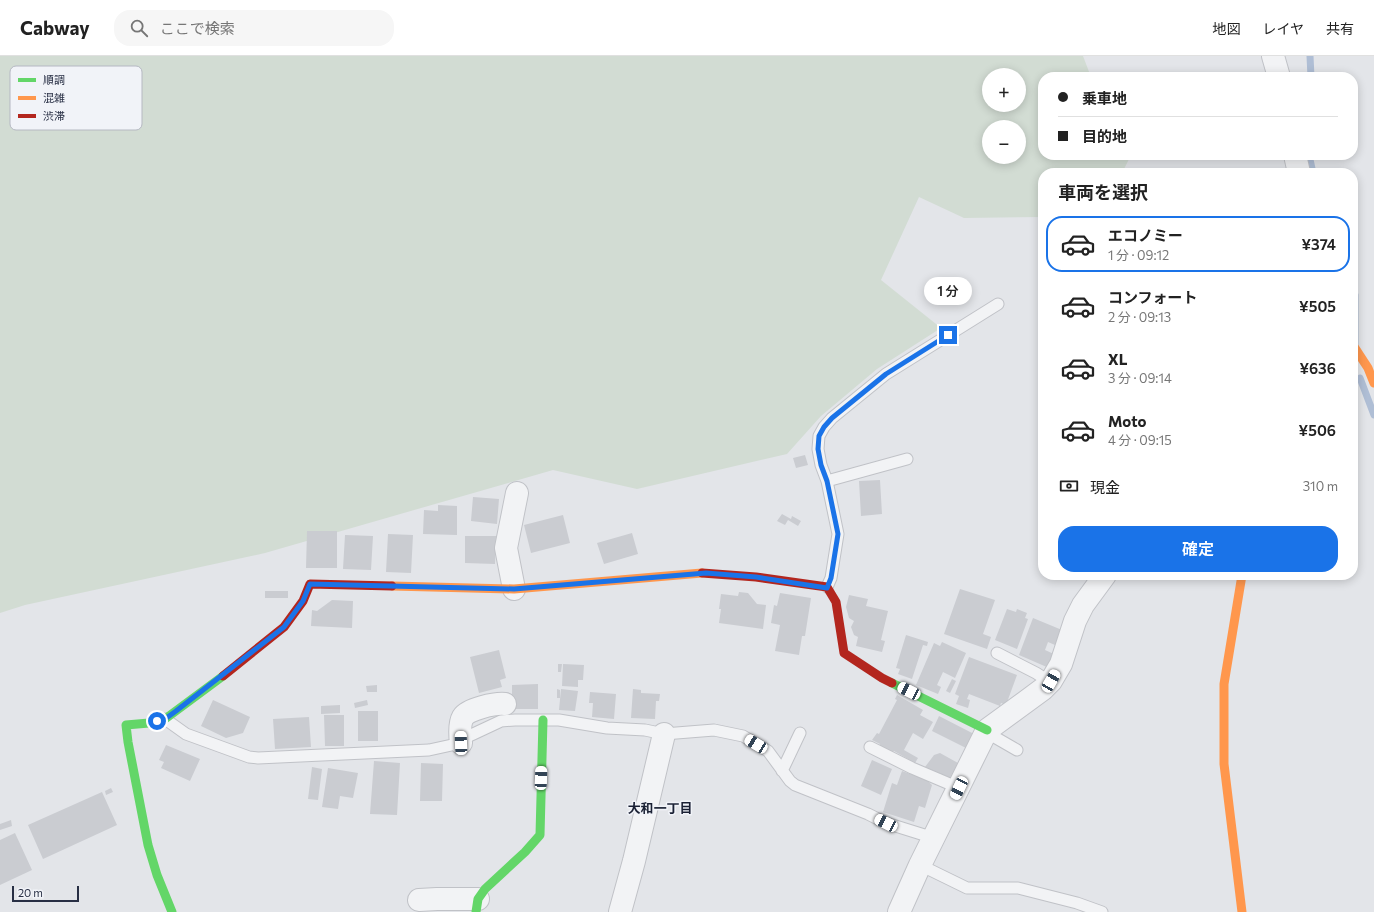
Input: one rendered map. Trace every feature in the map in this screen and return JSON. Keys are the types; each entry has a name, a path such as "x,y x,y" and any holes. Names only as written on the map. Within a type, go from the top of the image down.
{"street":[{"path":"1273,56 1278,72"},
{"path":"1358,353 1368,368 1374,383"},
{"path":"514,589 506,548 517,493"},
{"path":"172,912 155,870 140,811 133,768 126,738 126,725 149,723 165,719 220,678 284,627 303,601 310,584 514,589 706,573 756,577 827,588 836,602 844,653 882,678 987,730"},
{"path":"899,912 920,865 987,730 1043,689 1050,682 1061,664 1075,621 1083,605 1101,580"},
{"path":"1241,580 1224,684 1224,756 1242,912"},
{"path":"461,743 460,731 462,718 466,714 498,703 505,704"},
{"path":"419,900 437,898 477,906 485,889 525,852 540,835 543,720"},
{"path":"620,912 634,861 664,734"}],"lane":[{"path":"827,588 831,578 838,534 827,481 821,465 818,449 819,436 824,427 832,418 886,374 998,304"},
{"path":"827,481 907,459"},
{"path":"997,653 1050,682"},
{"path":"165,719 186,734 249,757 258,758 429,750 461,743 469,736 501,721 515,720 559,720 607,728 645,730 664,734 714,730 743,736 768,751 782,771 795,785 868,814 886,823 934,838"},
{"path":"987,730 991,735 1017,750"},
{"path":"782,771 800,733"},
{"path":"870,747 912,768 959,788"},
{"path":"920,865 967,888 1018,888 1077,903 1102,912"}],"shaded area":[{"path":"0,56 1083,56 1089,72 1038,72 1038,160 1128,160 1124,168 1038,168 1038,217 964,218 919,197 881,280 941,328 877,369 821,416 787,454 637,489 553,470 265,553 25,605 0,613"}],"building":[{"path":"805,455 808,465 796,468 793,458"},
{"path":"880,480 882,514 861,516 859,481"},
{"path":"473,497 499,499 497,524 471,521"},
{"path":"438,505 457,506 457,535 423,534 424,510 438,511"},
{"path":"782,514 791,519 792,516 801,521 798,526 788,520 785,525 777,521"},
{"path":"563,515 570,543 531,553 524,525"},
{"path":"307,531 337,531 337,568 306,568"},
{"path":"632,533 638,554 604,564 597,543"},
{"path":"388,534 413,535 411,573 386,572"},
{"path":"345,535 373,536 371,570 343,569"},
{"path":"465,536 496,536 495,564 465,563"},
{"path":"960,589 995,600 983,634 991,637 987,649 944,634"},
{"path":"265,591 288,591 288,598 265,598"},
{"path":"739,592 748,593 757,604 766,605 763,629 719,623 721,594 738,596"},
{"path":"780,593 811,598 805,636 802,636 799,655 775,651 780,625 771,623 774,605 777,606"},
{"path":"849,595 868,599 866,606 888,611 881,640 885,641 882,652 856,646 858,637 854,635 851,627 854,621 849,618 846,607"},
{"path":"332,600 353,601 352,628 311,626 312,610 317,611"},
{"path":"1007,609 1016,612 1017,609 1027,613 1025,618 1028,619 1017,649 995,640"},
{"path":"1033,618 1062,630 1055,645 1048,642 1045,650 1056,655 1049,668 1019,655"},
{"path":"906,635 928,642 927,646 923,645 912,679 898,674 900,669 896,668"},
{"path":"942,642 966,653 955,678 943,672 937,685 941,687 938,694 916,685 934,643 940,646"},
{"path":"499,650 506,678 500,680 502,687 479,693 470,657"},
{"path":"969,657 1017,675 1006,705 1001,703 1000,706 969,694 967,699 970,700 968,708 956,704 959,696 955,694"},
{"path":"558,664 562,664 561,672 558,672"},
{"path":"563,664 584,665 583,680 578,680 578,687 562,686"},
{"path":"952,679 956,681 950,693 946,691"},
{"path":"538,684 538,709 512,709 512,685"},
{"path":"377,685 377,692 367,692 366,686"},
{"path":"557,689 560,690 560,698 557,698"},
{"path":"561,689 578,691 575,711 559,710"},
{"path":"633,689 641,690 641,693 660,694 659,701 656,701 655,719 631,718"},
{"path":"590,692 616,694 614,719 592,717 593,703 589,703"},
{"path":"897,695 923,710 920,715 933,722 923,739 913,733 904,750 918,758 915,763 894,751 892,753 879,746 880,744 872,740 877,733 879,734 897,700 895,699"},
{"path":"213,700 250,717 243,733 226,738 201,726"},
{"path":"367,700 368,705 355,708 354,703"},
{"path":"340,705 340,713 321,714 321,706"},
{"path":"358,711 378,711 378,741 358,741"},
{"path":"324,715 344,715 344,746 325,746"},
{"path":"939,716 974,734 966,748 932,731"},
{"path":"309,717 311,747 275,749 273,719"},
{"path":"166,745 200,759 190,781 161,768 164,762 159,760"},
{"path":"940,753 958,763 950,778 925,767 934,755"},
{"path":"872,760 892,769 881,795 861,786"},
{"path":"374,761 400,763 397,815 370,814"},
{"path":"421,763 443,764 442,801 420,801"},
{"path":"312,767 322,769 318,800 308,799"},
{"path":"328,768 358,773 353,798 340,796 338,809 322,807"},
{"path":"902,771 927,780 932,785 925,808 919,806 914,822 883,812 892,783 897,785"},
{"path":"111,788 113,792 106,795 105,791"},
{"path":"102,792 117,825 43,859 28,825"},
{"path":"11,820 12,826 0,830 0,824"},
{"path":"15,833 32,870 0,885 0,840"}],"waterway":[{"path":"1310,56 1311,72"},
{"path":"1310,160 1312,168"},
{"path":"1360,378 1374,415"}],"traffic: fast":[{"path":"172,912 157,875 148,845 126,725 149,723 165,719 223,676"},
{"path":"892,683 987,730"},
{"path":"476,912 478,899 485,889 525,852 540,835 543,720"}],"traffic: slow":[{"path":"1358,353 1368,368 1374,383"},
{"path":"392,586 514,589 702,573"},
{"path":"1241,580 1224,684 1224,764 1242,912"}],"traffic: jam":[{"path":"702,573 756,577 827,587 836,602 844,653 892,683"},
{"path":"223,676 284,627 303,601 310,584 392,586"}],"district":[{"name":"大和一丁目","path":"660,808"}],"route":[{"path":"157,721 165,719 176,711 284,627 303,601 310,584 514,589 706,573 756,577 827,588 831,578 838,534 827,481 821,465 818,449 819,436 824,427 832,418 886,374 948,335"}]}
